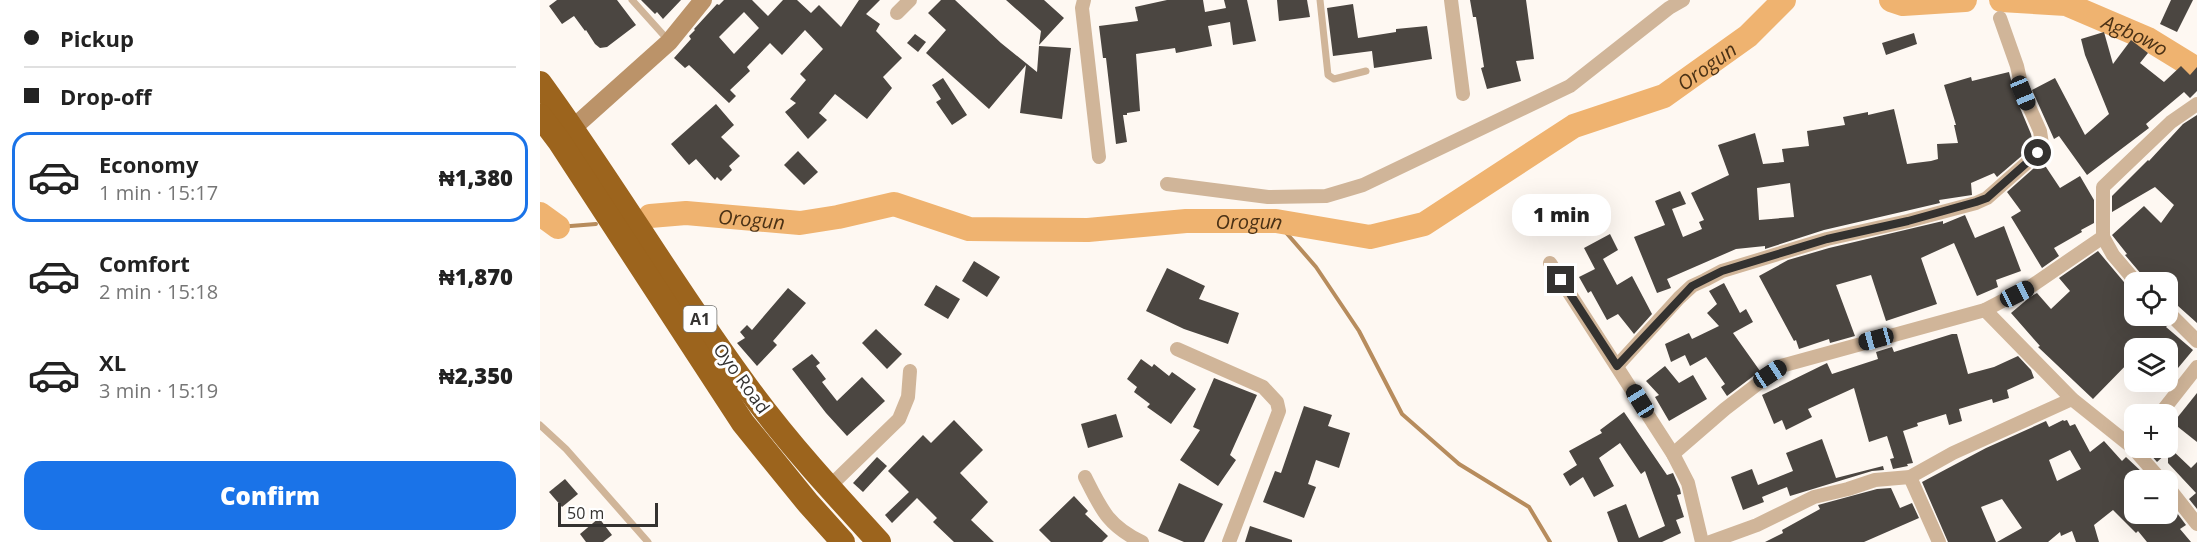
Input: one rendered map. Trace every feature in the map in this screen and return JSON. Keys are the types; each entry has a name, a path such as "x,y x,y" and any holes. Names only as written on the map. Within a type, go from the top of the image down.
{"highway":[{"name":"Oyo Road","path":"540,82 566,134 743,423 828,488 879,542"},
{"name":"Oyo Road","path":"540,116 566,134"},
{"name":"Oyo Road","path":"784,455 808,503 843,542"}],"main road":[{"path":"566,134 669,42 703,0"}],"street":[{"path":"897,13 910,0"},
{"path":"1084,0 1082,8 1099,157"},
{"path":"1451,0 1463,94"},
{"path":"1167,184 1268,197 1326,196 1363,185 1570,86 1669,8 1683,0"},
{"path":"1617,366 1692,286 1722,271 1827,239 1908,221 1987,198 2038,153 2042,144 2040,131 2023,93 2017,66 2000,18"},
{"path":"2127,272 2113,255 2103,237 2104,184 2171,122 2197,104"},
{"path":"1673,454 1725,409 1781,366 1985,310 2033,285 2103,237"},
{"path":"1550,263 1673,454 1688,483 1702,542"},
{"path":"1985,310 2072,399 2124,439"},
{"path":"2178,322 2197,341"},
{"path":"1176,349 1263,387 1277,402 1279,411 1274,428 1229,542"},
{"path":"2168,404 2197,367"},
{"path":"828,488 899,419 908,397 910,371"},
{"path":"1710,542 1757,525 1814,497 1875,480 1910,477 1953,453 2072,399"},
{"path":"2143,458 2153,470"},
{"path":"1085,477 1102,513 1127,535 1142,542"},
{"path":"1910,477 1939,542"},
{"path":"2178,500 2197,524"}],"lane":[{"path":"632,0 669,42"},
{"path":"1320,0 1328,75 1334,79 1366,71"},
{"path":"540,425 566,449 648,542"}],"building":[{"path":"557,0 617,0 636,25 607,47 600,48 574,16 562,24 549,6"},
{"path":"641,0 681,0 663,19"},
{"path":"724,0 752,0 768,16 783,0 797,0 811,13 819,5 841,27 859,0 880,0 866,14 880,24 876,31 902,58 883,77 892,88 867,119 835,94 819,113 827,120 808,139 785,112 796,103 790,99 806,80 800,74 823,49 805,30 782,55 770,43 747,67 750,71 730,90 736,96 729,103 689,65 685,68 674,58 691,39 689,36 694,29 717,4 719,5","holes":["744,12 759,28 734,54 719,37"]},
{"path":"941,0 955,0 1001,43 1037,72 1039,46 1071,48 1062,119 1020,113 1026,65 989,109 926,53 946,30 928,13"},
{"path":"1006,0 1044,0 1064,18 1039,45 1041,31"},
{"path":"1167,0 1203,0 1205,12 1226,8 1224,0 1247,0 1256,41 1233,45 1230,22 1208,26 1212,46 1176,53 1175,48 1136,54 1140,111 1123,115 1127,142 1116,144 1106,58 1103,58 1099,26 1138,21 1135,7"},
{"path":"1277,0 1307,0 1310,17 1279,21"},
{"path":"1470,0 1526,0 1534,59 1516,61 1521,81 1487,89 1481,68 1484,67 1476,17 1473,17"},
{"path":"2171,0 2193,0 2177,32 2160,24"},
{"path":"1353,4 1358,38 1396,32 1396,29 1427,26 1432,59 1374,68 1372,51 1333,56 1327,8"},
{"path":"2104,32 2113,64 2131,40 2148,53 2140,63 2164,82 2181,66 2190,75 2197,67 2197,91 2190,98 2184,92 2146,124 2149,128 2087,175 2059,136 2054,139 2032,90 2055,78 2085,135 2109,114 2085,55 2081,39"},
{"path":"1914,33 1917,44 1886,55 1882,43"},
{"path":"915,34 926,42 918,52 907,43"},
{"path":"2009,72 2015,96 2033,143 2031,148 1997,177 1994,173 1971,183 1972,195 1939,200 1940,203 1824,230 1765,249 1765,246 1736,249 1667,279 1671,288 1657,293 1634,237 1665,225 1655,201 1680,191 1686,204 1672,209 1683,237 1702,229 1699,222 1704,220 1691,193 1729,175 1718,145 1755,133 1763,164 1784,162 1782,149 1809,146 1807,131 1845,125 1843,117 1868,112 1868,115 1894,109 1907,164 1931,161 1938,159 1937,144 1958,143 1954,125 1956,125 1944,85 1971,77 1972,81","holes":["1790,183 1794,217 1759,220 1757,188"]},
{"path":"943,78 967,115 952,125 936,102 941,99 932,85"},
{"path":"716,104 734,125 721,137 740,156 729,166 732,170 721,181 717,177 715,180 696,159 689,165 671,144"},
{"path":"2197,115 2197,323 2178,306 2178,272 2139,272 2112,235 2144,206 2161,223 2174,205 2155,187 2112,212 2112,196 2183,124"},
{"path":"798,151 818,172 804,185 784,165"},
{"path":"2042,161 2060,188 2080,176 2094,200 2094,223 2054,248 2059,256 2042,268 2011,217 2021,211 2007,192"},
{"path":"1965,215 1975,238 2004,226 2021,271 1996,280 1998,287 1977,296 1954,243 1921,258 1937,304 1886,321 1871,275 1836,285 1855,336 1830,343 1829,339 1799,349 1759,276 1788,260 1943,221 1943,224"},
{"path":"1610,234 1618,250 1603,259 1617,285 1632,276 1652,314 1634,334 1618,314 1607,320 1591,291 1588,293 1579,277 1595,269 1584,248"},
{"path":"2098,251 2124,282 2124,326 2167,326 2193,350 2178,368 2178,338 2124,338 2124,367 2093,399 2038,347 2040,346 2011,313 2037,293 2051,309 2070,291 2059,278"},
{"path":"974,261 1000,277 987,297 962,281"},
{"path":"1167,268 1205,286 1199,299 1239,313 1228,344 1184,329 1146,311"},
{"path":"1724,283 1740,313 1746,309 1753,322 1733,333 1760,371 1727,396 1721,387 1725,384 1706,357 1690,366 1685,355 1671,362 1665,344 1689,333 1692,339 1719,326 1707,313 1717,304 1709,291"},
{"path":"936,285 960,299 948,319 924,305"},
{"path":"788,288 806,303 773,341 777,345 757,366 737,343 745,338 740,332 747,325 752,330"},
{"path":"876,329 902,354 887,369 862,343"},
{"path":"1957,334 1968,374 1994,367 2018,356 2031,370 2034,378 2007,390 2009,398 1993,403 1992,399 1959,409 1962,421 1949,425 1946,414 1917,423 1918,426 1903,431 1913,463 1907,464 1908,466 1893,469 1890,459 1894,458 1887,436 1869,442 1854,388 1808,409 1812,417 1786,430 1782,420 1774,424 1762,395 1827,363 1832,374 1878,359 1876,352 1892,347 1894,352"},
{"path":"812,354 820,363 816,366 826,379 822,382 837,401 862,377 885,401 847,436 792,369"},
{"path":"1141,359 1152,367 1154,364 1169,376 1172,372 1196,389 1171,424 1147,407 1150,404 1134,392 1137,387 1127,379"},
{"path":"1665,366 1679,383 1693,375 1707,399 1669,421 1655,397 1659,395 1646,381"},
{"path":"1214,378 1257,395 1230,455 1236,460 1218,486 1180,460 1200,430 1193,427"},
{"path":"2197,393 2197,442 2178,427 2178,417"},
{"path":"1304,406 1332,415 1328,426 1350,433 1339,468 1316,460 1308,484 1316,487 1304,518 1263,502 1275,471 1281,473"},
{"path":"1624,412 1667,475 1673,473 1680,489 1681,494 1677,495 1684,517 1676,520 1681,533 1662,542 1618,542 1607,512 1626,504 1639,538 1665,526 1645,471 1641,474 1620,443 1599,458 1614,486 1594,497 1583,477 1570,486 1563,474 1577,465 1569,451 1602,433 1600,430"},
{"path":"1116,414 1123,437 1088,448 1081,424"},
{"path":"954,420 983,450 960,473 988,502 971,520 994,542 954,542 933,522 937,518 917,498 892,523 885,515 909,492 888,471 923,435 931,443"},
{"path":"2063,420 2067,420 2070,426 2075,424 2090,452 2104,441 2122,461 2127,458 2140,470 2124,470 2124,521 2113,510 2094,525 2099,542 2076,542 2072,531 2061,536 2060,532 2048,542 1997,542 2022,528 2002,499 1981,507 1996,542 1948,542 1922,482 1986,448 2046,421 2049,427","holes":["2070,450 2081,469 2057,481 2049,460"]},
{"path":"1822,439 1836,478 1883,466 1884,470 1872,471 1790,496 1787,487 1762,497 1764,502 1743,510 1731,477 1752,469 1758,485 1793,471 1786,453"},
{"path":"2178,456 2191,468 2197,462 2197,509 2189,499 2196,493 2178,474 2178,470 2175,470 2168,463 2168,458 2178,458"},
{"path":"877,457 887,466 863,492 853,483"},
{"path":"565,479 578,494 562,507 549,492"},
{"path":"1179,483 1223,504 1204,542 1184,542 1158,531"},
{"path":"1891,488 1900,508 1912,503 1919,518 1864,542 1765,542 1820,509 1818,505 1877,489"},
{"path":"1074,496 1088,511 1085,514 1108,536 1102,542 1051,542 1039,530"},
{"path":"2178,514 2186,525 2180,529 2191,542 2147,542 2138,531 2136,533 2127,524 2178,524"},
{"path":"599,518 612,535 603,542 586,542 580,534"},
{"path":"1250,526 1292,540 1292,542 1245,542"}],"waterway":[{"name":"Orogun","path":"650,216 686,213 800,223 894,204 969,229 1088,230 1186,221 1276,221 1370,237 1424,224 1574,126 1664,96 1748,36 1784,0"},
{"name":"Agbowo","path":"1891,0 1903,4 1965,0"},
{"name":"Agbowo","path":"2001,0 2066,4 2148,39 2197,69"},
{"name":"Orogun","path":"540,214 558,227"},
{"path":"1276,221 1316,267 1359,331 1402,414 1459,464 1529,507 1550,542"},
{"path":"558,227 596,224"}],"route":[{"path":"1561,280 1617,366 1692,286 1722,271 1827,239 1908,221 1987,198 2038,153"}]}
